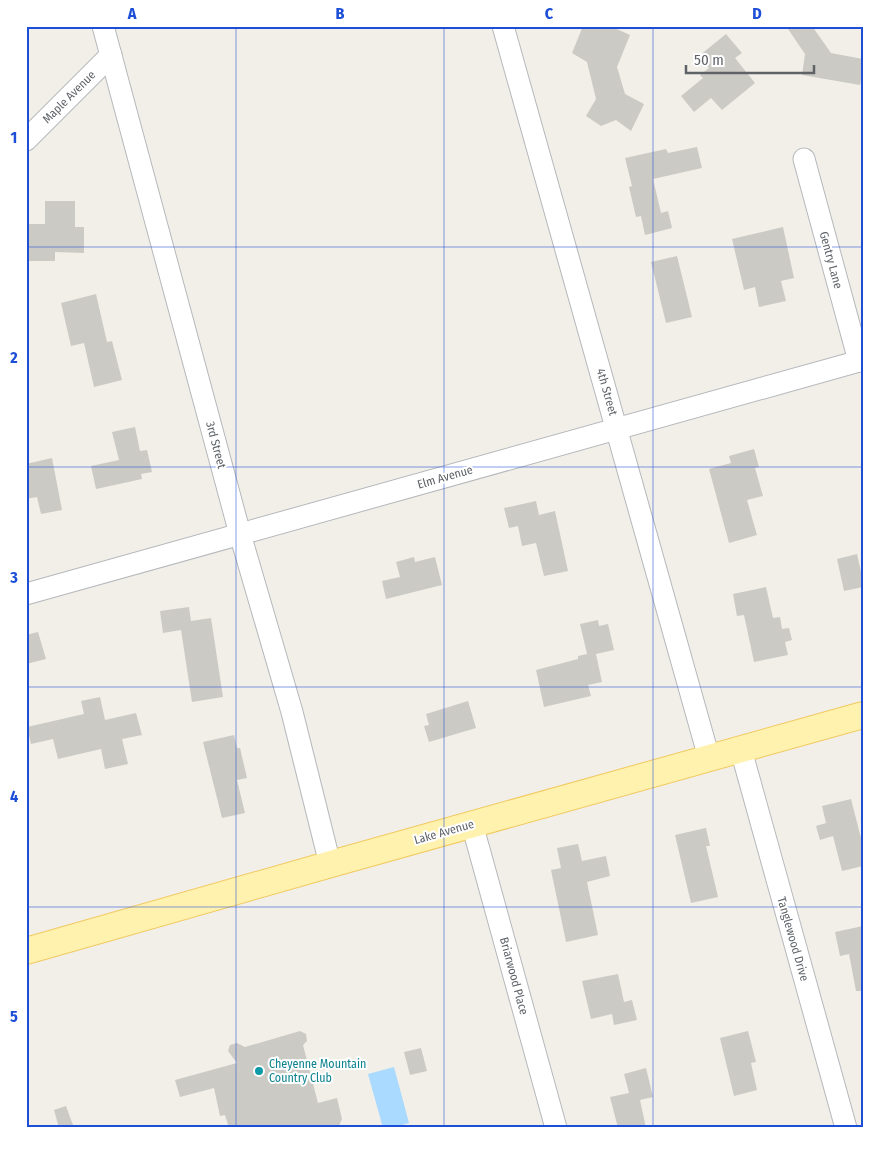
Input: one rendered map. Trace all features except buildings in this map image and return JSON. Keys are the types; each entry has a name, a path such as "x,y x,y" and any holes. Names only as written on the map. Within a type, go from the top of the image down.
{"main road":[{"name":"Lake Avenue","path":"26,951 863,715"}],"street":[{"name":"3rd Street","path":"103,26 240,534 292,712 330,864"},
{"name":"4th Street","path":"503,26 709,758"},
{"name":"Maple Avenue","path":"26,140 111,55"},
{"name":"Gentry Lane","path":"804,158 861,361"},
{"name":"Elm Avenue","path":"26,594 861,361"},
{"name":"Tanglewood Drive","path":"741,750 846,1128"},
{"name":"Briarwood Place","path":"472,824 556,1128"}],"water":[{"path":"394,1067 409,1123 391,1128 383,1128 368,1074"}],"place":[{"name":"Cheyenne Mountain Country Club","path":"259,1071"}]}
